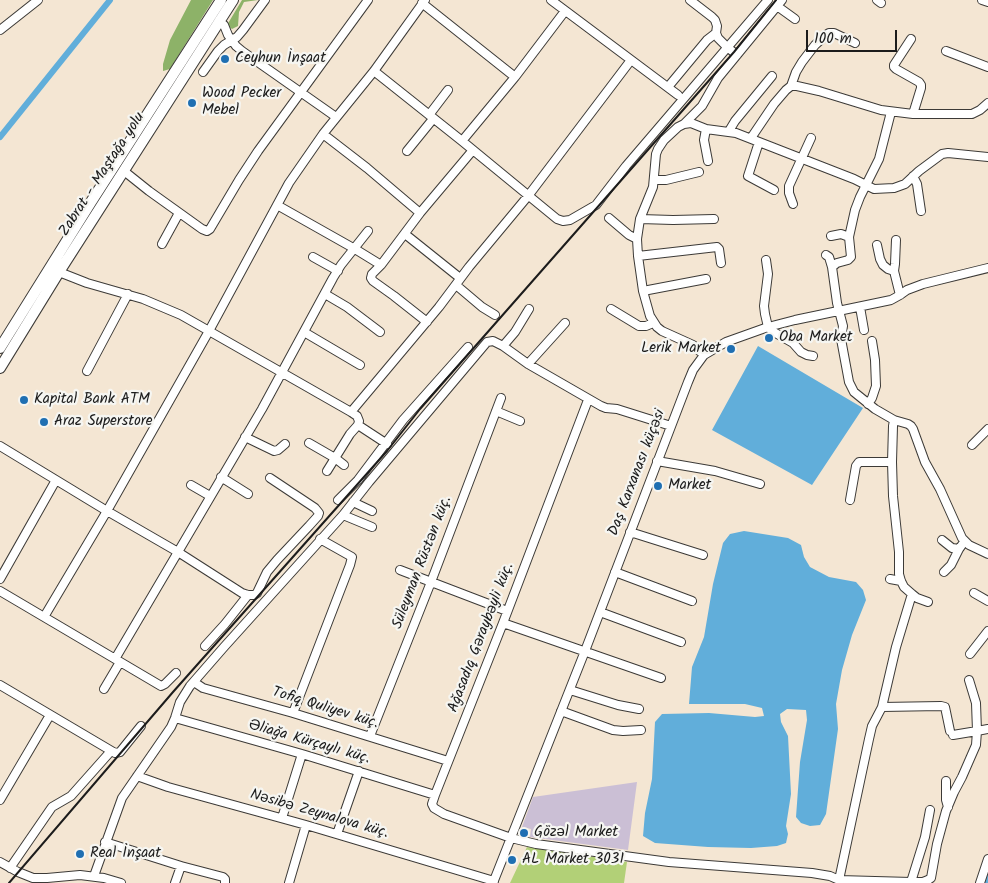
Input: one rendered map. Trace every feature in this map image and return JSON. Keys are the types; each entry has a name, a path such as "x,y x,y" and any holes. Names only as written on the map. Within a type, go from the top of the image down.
{"main road":[{"path":"0,348 221,0"},
{"name":"Zabrat - Maştağa yolu","path":"0,368 232,0"}],"street":[{"path":"0,30 38,0"},
{"path":"203,72 218,51 244,30 265,0"},
{"path":"124,171 202,229 210,229 239,180 300,91 368,0"},
{"path":"551,0 678,95"},
{"path":"690,0 715,20 718,38 737,55"},
{"path":"374,71 557,219 562,221 570,220 596,205 626,166 768,0"},
{"path":"982,0 988,2"},
{"path":"44,617 107,511 209,331 289,183 323,134 374,71 424,2 514,76"},
{"path":"684,124 702,106 718,78 780,3 795,18"},
{"path":"462,141 565,10"},
{"path":"219,21 224,25 236,46 242,51 336,117"},
{"path":"668,87 707,40 716,33"},
{"path":"751,138 774,104 791,86 796,72 815,45 830,33 855,43"},
{"path":"911,39 894,67 919,82 921,88 913,114"},
{"path":"946,51 988,67"},
{"path":"351,412 427,322 528,196 631,60"},
{"path":"730,131 735,121 772,76"},
{"path":"791,86 797,86 876,109 913,114 972,114 988,103"},
{"path":"407,151 448,90"},
{"path":"832,267 848,260 850,257 850,237 855,210 879,159 891,112"},
{"path":"704,355 693,345 662,331 653,323 647,309 638,256 637,239 640,219 650,198 654,180 656,154 664,140 678,127 691,123 706,128 730,131 854,179 874,189 894,188 905,184 942,154 988,157"},
{"path":"706,128 704,140 708,161"},
{"path":"323,134 367,168 420,214"},
{"path":"793,204 788,190 811,138"},
{"path":"759,142 748,176 774,190"},
{"path":"427,322 373,281 371,278 372,274 473,150"},
{"path":"654,180 699,172"},
{"path":"913,176 917,184 921,211"},
{"path":"277,205 381,265"},
{"path":"162,244 179,213"},
{"path":"609,218 629,235 637,239"},
{"path":"640,219 714,218"},
{"path":"104,689 117,661 178,552 282,373 338,271 368,232"},
{"path":"405,234 458,282 482,307 495,315"},
{"path":"831,236 841,234 850,237"},
{"path":"896,240 894,271 900,296"},
{"path":"877,245 883,265 894,271"},
{"path":"638,256 717,247 721,264"},
{"path":"826,255 829,257 832,267 843,326 841,339 849,382 854,392 879,412 894,420 908,424 913,429 925,462 940,489 958,532 964,542 988,554"},
{"path":"313,257 338,271"},
{"path":"766,260 768,274 764,306 768,327 793,342 801,352 813,356"},
{"name":"Daş Karxanası küçəsi","path":"493,882 570,690 670,426 688,382 704,355 726,342 768,327 891,300 907,290 923,284 988,268"},
{"path":"59,272 87,284 128,294 181,315 357,416 358,425 350,434 327,471"},
{"path":"643,291 706,279"},
{"path":"87,371 128,294"},
{"path":"325,294 347,307 380,332"},
{"path":"860,307 864,330"},
{"path":"503,346 515,332 529,309"},
{"path":"611,309 639,326 653,323"},
{"path":"528,364 565,323"},
{"path":"304,332 360,365"},
{"path":"94,876 119,804 171,727 180,702 194,682 343,514 487,342 493,341 503,346 528,364 588,400 606,408 618,409 670,426"},
{"path":"868,404 876,386 872,341"},
{"path":"338,500 358,480 414,408 468,347"},
{"name":"Süleyman Rüstən küç.","path":"370,736 501,398"},
{"name":"Ağasadıq Gəraybəyli küç.","path":"435,795 588,400"},
{"path":"496,411 520,421"},
{"path":"894,420 893,496 899,552 899,574 904,587 912,594 928,602"},
{"path":"358,425 387,444"},
{"path":"972,445 988,429"},
{"path":"245,437 274,451 285,444"},
{"path":"309,443 344,465"},
{"path":"0,446 248,595 254,595 257,592 276,560 319,513 316,508 270,478"},
{"path":"657,461 715,471 760,484"},
{"path":"850,500 856,466 859,462 892,462"},
{"path":"221,477 248,494"},
{"path":"0,578 56,480"},
{"path":"191,485 210,496"},
{"path":"353,502 372,511"},
{"path":"343,514 372,527"},
{"path":"630,532 703,555"},
{"path":"293,713 352,557 320,539"},
{"path":"942,540 952,548 959,549"},
{"path":"944,572 951,565 964,542"},
{"path":"400,570 507,611"},
{"path":"615,572 692,601"},
{"path":"890,579 901,581"},
{"path":"0,591 161,686 176,672"},
{"path":"974,593 988,602"},
{"path":"841,881 872,726 882,707 896,647 912,594"},
{"path":"205,646 248,595"},
{"path":"600,612 681,642"},
{"path":"503,623 661,678"},
{"path":"970,654 988,631"},
{"path":"435,795 432,804 438,811 511,838 552,847 669,862 822,874 841,881 929,882 937,844 948,807 976,744 976,703 970,680"},
{"name":"Tofiq Quliyev küç.","path":"194,682 203,688 293,713 448,761"},
{"path":"0,685 111,751 120,752 141,726"},
{"path":"570,690 618,706 639,709"},
{"path":"882,707 941,706 945,707 951,733 988,729"},
{"path":"561,711 613,730 641,730"},
{"path":"0,800 50,715"},
{"name":"Əliağa Kürçaylı küç.","path":"175,718 302,754 435,795"},
{"path":"10,868 52,807 71,796 111,751"},
{"path":"282,818 302,754"},
{"path":"337,834 358,771"},
{"name":"Nəsibə Zeynalova küç.","path":"137,776 168,788 282,818 493,882"},
{"path":"946,781 948,807"},
{"path":"911,882 925,837 930,810"},
{"path":"289,883 306,825"},
{"path":"106,842 222,877 225,879 225,883"},
{"path":"980,883 988,859"},
{"path":"0,862 33,878 80,875 94,876 121,883"},
{"path":"175,883 181,866"}],"shaded area":[{"path":"637,782 628,850 530,837 531,829 522,827 533,797"}],"green space":[{"path":"191,0 213,0 170,69 163,71 163,64 170,40"},
{"path":"242,0 258,0 244,2 239,12 238,26 232,29 227,25"},
{"path":"527,847 627,862 624,883 510,883"}],"water":[{"path":"758,346 863,408 812,485 712,430"},
{"path":"744,531 788,538 801,545 804,557 810,567 829,577 856,582 863,590 866,600 852,635 842,670 836,704 838,729 826,814 820,825 810,826 801,823 796,817 800,762 807,720 806,710 787,709 780,714 781,722 788,736 791,794 786,826 788,834 786,843 777,846 751,848 655,843 643,836 645,813 652,779 655,722 662,714 709,713 764,716 762,708 745,704 689,704 692,667 704,637 713,584 723,543 730,534"}],"waterway":[{"path":"0,137 110,0"},
{"path":"986,883 988,876"}],"railway":[{"path":"9,883 173,692 387,451 420,409 734,52 776,0"}],"place":[{"name":"Ceyhun İnşaat","path":"225,59"},
{"name":"Wood Pecker Mebel","path":"192,103"},
{"name":"Oba Market","path":"769,338"},
{"name":"Lerik Market","path":"731,349"},
{"name":"Kapital Bank ATM","path":"24,400"},
{"name":"Araz Superstore","path":"44,422"},
{"name":"Market","path":"658,486"},
{"name":"Gözəl Market","path":"524,833"},
{"name":"Real İnşaat","path":"80,854"},
{"name":"AL Market 3031","path":"512,860"}]}
